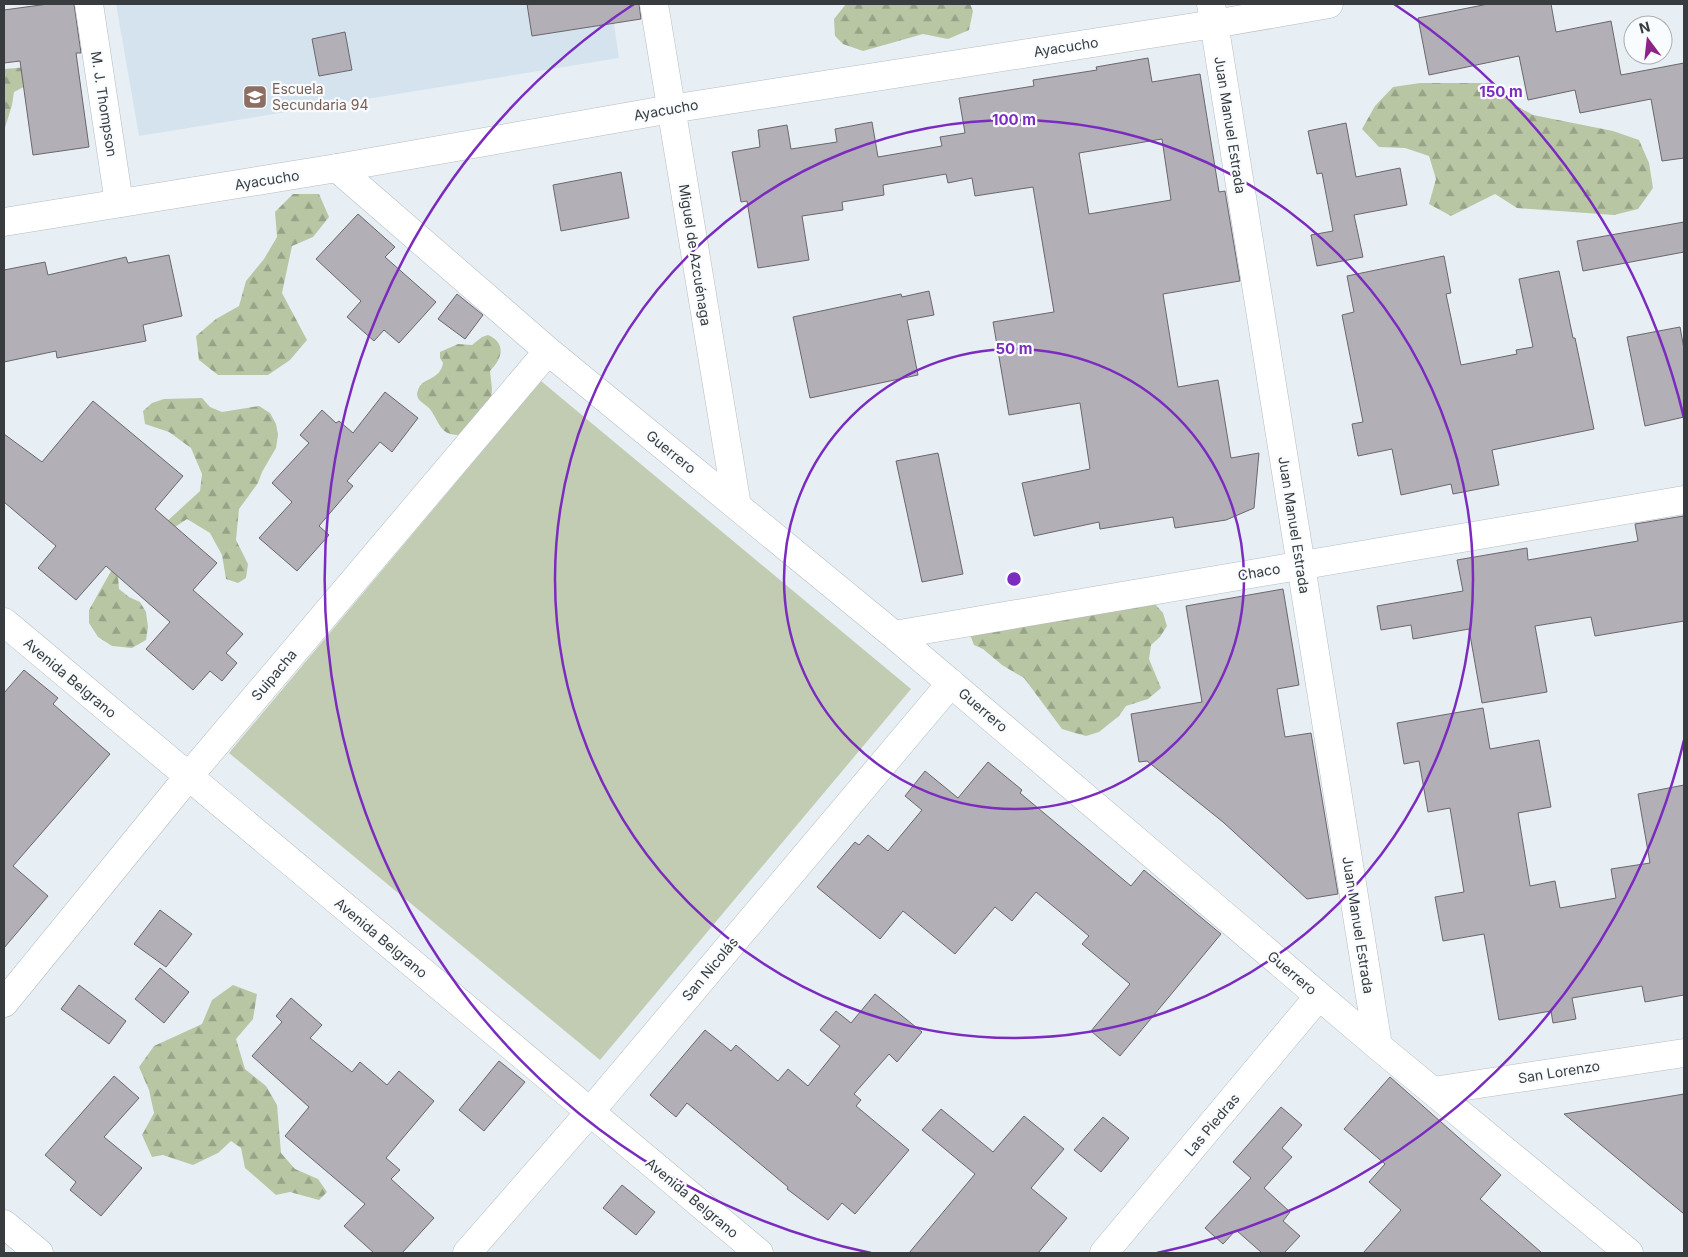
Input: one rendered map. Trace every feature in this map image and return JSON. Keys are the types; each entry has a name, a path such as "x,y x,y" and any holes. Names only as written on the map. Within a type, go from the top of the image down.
{"street":[{"name":"M. J. Thompson","path":"89,4 119,204"},
{"name":"Miguel de Azcuénaga","path":"654,4 737,506"},
{"name":"Ayacucho","path":"4,222 337,168 1212,14 1329,4"},
{"name":"Juan Manuel Estrada","path":"1212,14 1378,1046"},
{"name":"Guerrero","path":"337,168 548,351 894,635 1378,1046 1629,1253"},
{"name":"Suipacha","path":"4,1003 188,776 548,351"},
{"name":"Chaco","path":"894,635 1684,500"},
{"name":"Avenida Belgrano","path":"4,622 759,1253"},
{"name":"San Nicolás","path":"467,1253 590,1112 951,683"},
{"name":"Las Piedras","path":"1104,1253 1320,996"},
{"name":"San Lorenzo","path":"1433,1091 1684,1052"},
{"path":"4,1224 39,1253"}],"shaded area":[{"name":"Escuela Secundaria 94","path":"116,4 611,4 619,58 139,136"}],"green space":[{"path":"846,4 970,4 973,11 969,30 948,39 923,34 863,51 843,44 835,36 834,19"},
{"path":"41,66 35,81 14,92 4,131 4,69"},
{"path":"1420,83 1494,83 1511,103 1533,115 1613,131 1639,140 1649,163 1653,188 1638,209 1614,215 1517,208 1495,194 1451,216 1429,204 1436,179 1429,156 1405,148 1379,147 1362,129 1375,106 1393,87"},
{"path":"293,194 319,194 329,217 313,237 292,246 282,293 307,340 290,360 268,375 218,375 199,360 196,336 216,319 239,306 246,281 264,259 277,237 275,212"},
{"path":"488,335 498,342 501,352 490,371 491,402 458,435 452,434 443,430 429,408 418,399 418,390 423,383 435,376 441,369 443,363 440,358 440,352 458,344 472,345"},
{"path":"541,381 911,689 600,1060 229,753"},
{"path":"202,398 210,407 222,412 259,406 270,413 276,424 278,435 276,448 258,483 239,509 236,540 248,564 246,578 238,583 226,579 222,555 210,533 187,519 154,541 129,570 118,577 119,589 129,597 140,602 146,612 148,627 146,640 132,648 112,646 98,637 89,623 89,610 115,564 163,525 200,491 202,474 191,448 169,432 145,424 143,411 152,403 164,399"},
{"path":"1155,604 1163,613 1167,626 1160,637 1151,645 1149,659 1161,688 1148,699 1126,706 1119,716 1099,732 1086,736 1062,729 1024,678 1002,665 983,649 974,645 969,632"},
{"path":"233,985 257,994 253,1019 236,1039 245,1069 266,1086 277,1105 281,1153 295,1169 318,1179 327,1192 319,1200 290,1192 276,1195 245,1168 241,1148 231,1141 218,1153 193,1165 163,1155 152,1157 142,1135 154,1113 149,1090 139,1067 154,1046 202,1024 212,1000"}],"building":[{"path":"48,4 74,4 81,53 76,53 89,147 33,155 20,61 4,63 4,10"},
{"path":"527,4 639,4 641,19 532,36"},
{"path":"1488,4 1551,4 1556,32 1611,21 1621,75 1684,63 1684,158 1662,161 1651,99 1580,113 1575,90 1528,100 1519,56 1429,75 1418,18"},
{"path":"345,32 352,70 319,76 312,39"},
{"path":"1148,58 1152,82 1200,74 1219,192 1225,191 1240,281 1163,294 1178,387 1218,380 1231,458 1259,453 1254,508 1226,520 1175,528 1173,517 1100,529 1099,522 1034,536 1022,483 1090,469 1080,403 1009,415 993,322 1054,312 1033,187 975,196 972,178 948,183 946,174 883,185 884,195 842,202 843,210 802,216 809,260 758,268 747,201 741,202 732,152 760,147 758,130 787,125 791,149 837,142 835,129 872,122 878,157 942,146 940,137 965,133 959,98 1034,86 1033,80 1097,70 1096,67","holes":["1162,139 1171,200 1089,214 1079,153"]},
{"path":"1346,123 1356,177 1400,168 1407,205 1354,215 1363,257 1317,266 1311,235 1333,231 1322,173 1317,174 1308,131"},
{"path":"621,172 629,218 561,231 553,185"},
{"path":"358,214 395,247 385,257 436,302 399,343 384,330 374,341 347,317 361,301 316,259"},
{"path":"1684,222 1684,252 1583,271 1577,241"},
{"path":"169,255 182,316 143,325 146,341 57,358 56,351 4,362 4,270 45,262 48,275 126,257 128,263"},
{"path":"1444,256 1451,293 1446,294 1461,365 1517,354 1516,350 1533,347 1519,279 1559,271 1594,429 1492,450 1499,485 1453,494 1451,484 1401,495 1392,449 1358,456 1352,424 1363,422 1342,315 1354,312 1347,276"},
{"path":"929,291 934,315 907,320 918,375 810,398 793,317 901,294 902,297"},
{"path":"457,294 483,315 465,339 438,319"},
{"path":"1680,327 1684,349 1684,417 1645,426 1627,337"},
{"path":"385,392 418,418 392,452 380,442 347,481 353,486 319,526 329,535 297,571 259,538 292,502 272,483 309,443 300,435 322,410 336,423 339,421 353,433"},
{"path":"93,401 183,476 155,509 217,563 193,590 243,634 226,653 237,663 222,681 210,671 193,690 146,649 170,622 106,566 76,600 38,568 56,546 4,502 4,434 42,462"},
{"path":"938,453 963,574 922,582 896,461"},
{"path":"1684,516 1684,621 1595,636 1591,617 1535,626 1547,692 1482,703 1469,629 1413,639 1411,625 1381,630 1377,606 1463,591 1457,560 1527,548 1528,560 1638,541 1635,524"},
{"path":"1283,589 1299,685 1277,689 1285,737 1311,733 1338,894 1307,899 1223,822 1147,761 1139,762 1131,714 1202,702 1186,606"},
{"path":"24,670 58,698 53,704 110,754 13,866 48,896 4,948 4,693"},
{"path":"1483,708 1490,749 1539,740 1551,807 1518,813 1530,886 1555,881 1560,908 1616,898 1611,869 1650,863 1638,794 1684,785 1684,995 1645,1002 1642,986 1572,998 1576,1019 1553,1023 1551,1011 1499,1020 1484,934 1443,941 1435,897 1464,892 1450,808 1428,812 1419,761 1404,764 1397,723"},
{"path":"988,762 1022,790 1020,793 1131,886 1144,870 1221,934 1120,1056 1091,1031 1130,984 1082,944 1089,936 1036,892 1012,921 995,907 955,954 903,911 880,939 817,887 855,842 859,845 868,835 888,851 922,810 905,796 925,771 958,798"},
{"path":"160,910 192,934 166,967 134,944"},
{"path":"160,968 189,992 164,1023 135,999"},
{"path":"79,985 126,1021 109,1044 61,1009"},
{"path":"875,994 922,1032 897,1062 889,1054 854,1094 861,1100 856,1106 909,1150 855,1214 842,1203 828,1220 787,1189 788,1187 687,1103 676,1117 650,1095 705,1030 731,1051 736,1045 778,1081 788,1069 808,1086 840,1046 820,1030 836,1011 851,1023"},
{"path":"291,998 322,1025 310,1038 352,1072 360,1062 387,1085 399,1071 434,1101 386,1158 400,1170 391,1179 434,1218 402,1253 374,1253 344,1226 365,1204 285,1136 309,1107 252,1056 282,1022 276,1016"},
{"path":"499,1061 525,1082 484,1131 459,1110"},
{"path":"114,1076 139,1098 104,1137 142,1168 101,1216 70,1190 76,1182 45,1155"},
{"path":"1390,1077 1501,1175 1480,1199 1542,1253 1363,1253 1401,1210 1369,1182 1385,1164 1344,1129"},
{"path":"1684,1094 1684,1214 1564,1114"},
{"path":"1281,1107 1302,1125 1282,1148 1292,1157 1264,1188 1290,1212 1283,1221 1300,1236 1284,1253 1262,1253 1236,1230 1223,1244 1205,1228 1251,1178 1233,1162"},
{"path":"941,1109 993,1152 1024,1116 1064,1149 1031,1188 1067,1218 1038,1253 909,1253 975,1174 922,1130"},
{"path":"1103,1117 1129,1138 1101,1172 1074,1150"},
{"path":"622,1185 655,1212 636,1235 603,1208"}],"place":[{"name":"Escuela Secundaria 94","path":"255,97"}]}
